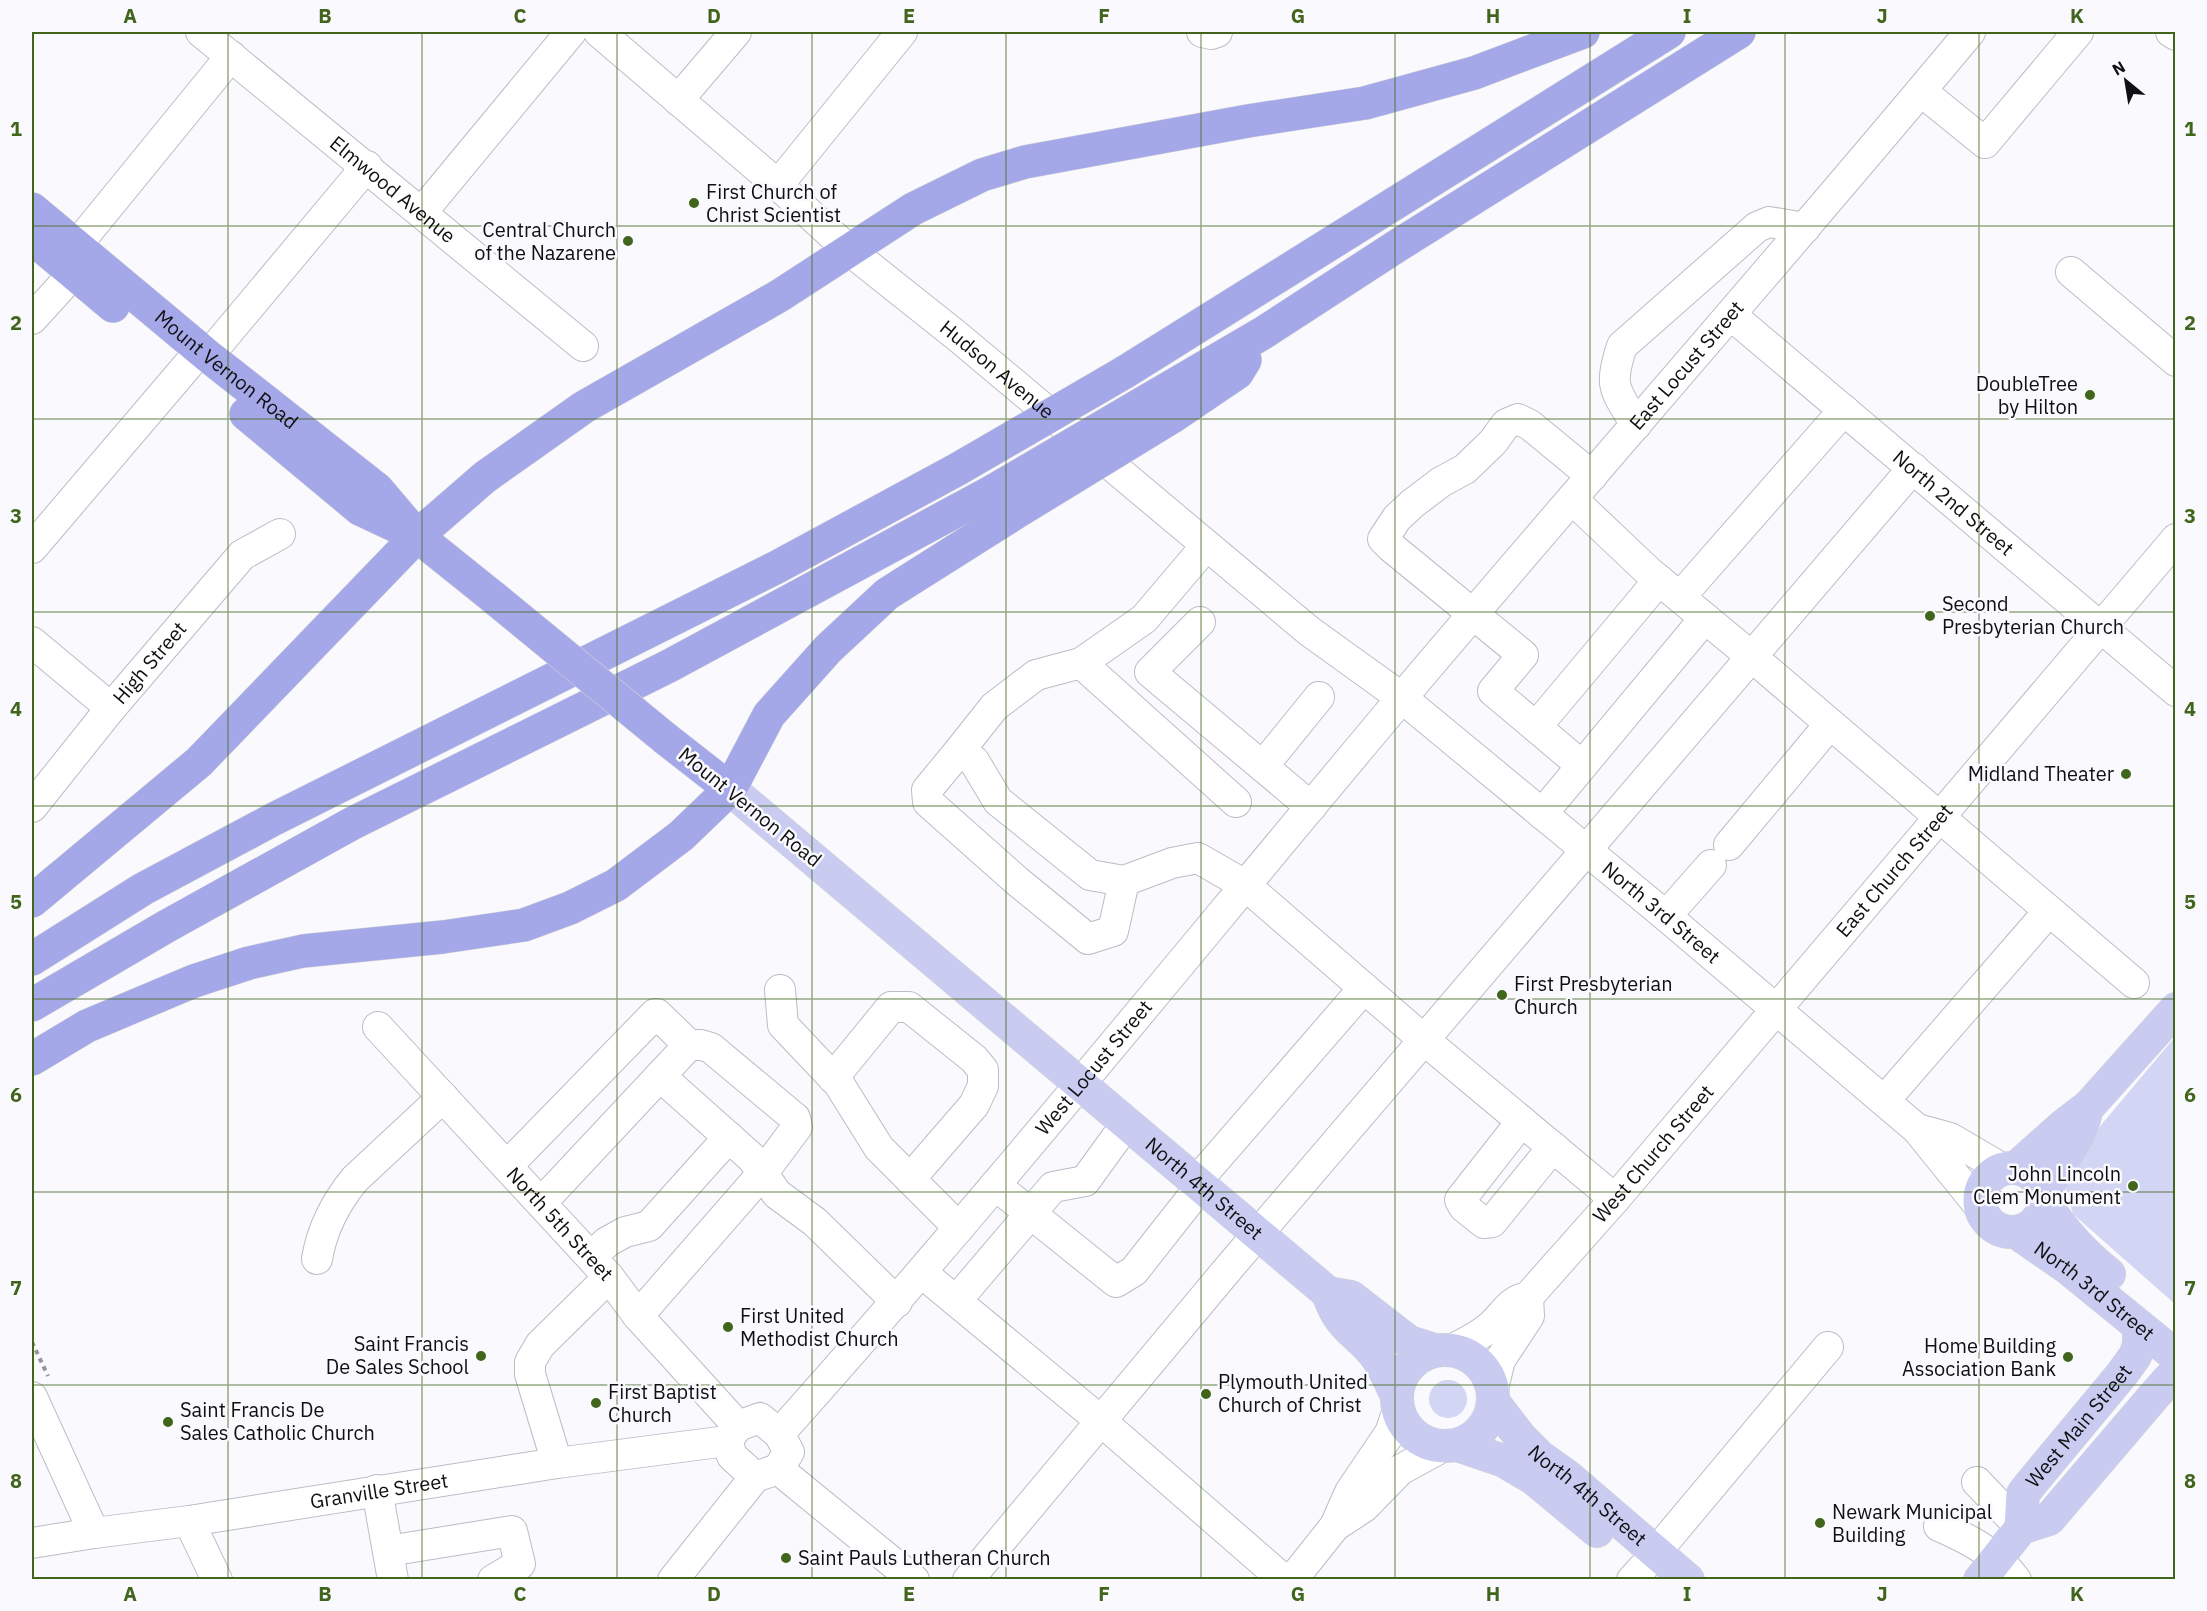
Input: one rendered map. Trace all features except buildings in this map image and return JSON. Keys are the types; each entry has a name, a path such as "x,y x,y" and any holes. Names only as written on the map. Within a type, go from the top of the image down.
{"highway":[{"path":"32,901 199,762 417,536 485,477 584,407 778,296 882,228 946,191 1025,162 1248,121 1365,103 1474,73 1583,32"},
{"path":"32,959 143,889 274,819 777,567 958,469 1125,372 1669,32"},
{"path":"32,1005 167,926 353,823 1004,502 1161,408 1263,333 1400,243 1739,32"},
{"name":"Mount Vernon Road","path":"32,209 74,260 198,361 377,489 417,536 730,789"},
{"name":"Mount Vernon Road","path":"32,238 74,260"},
{"path":"32,1059 87,1026 194,981 249,963 303,951 443,937 524,925 570,908 625,878 681,836 730,789 769,715 828,649 887,594 1004,502"}],"main road":[{"name":"Mount Vernon Road","path":"730,789 1080,1083"},
{"path":"2089,1106 2078,1135 2044,1197 2039,1218 2033,1225 2016,1232 2007,1232 1989,1223 1980,1207 1982,1188 1994,1173 2009,1168 2089,1106 2175,1009"},
{"name":"North 4th Street","path":"1080,1083 1328,1293 1335,1313 1349,1330 1374,1353 1397,1403"},
{"path":"2009,1168 2034,1176 2044,1197"},
{"name":"North 3rd Street","path":"2044,1197 2068,1236 2174,1353"},
{"name":"North 3rd Street","path":"2016,1232 2068,1268 2174,1353"},
{"name":"North 4th Street","path":"1328,1293 1351,1297 1409,1342 1443,1350"},
{"name":"West Main Street","path":"2139,1326 2139,1345 2136,1356 2023,1494 2022,1528 2049,1519 2170,1378 2174,1353"},
{"path":"1443,1350 1465,1353 1478,1362 1487,1374 1493,1395 1491,1414 1478,1434 1450,1445 1428,1443 1415,1436 1404,1424 1397,1403 1400,1381 1408,1367 1420,1357 1443,1350"},
{"name":"North 4th Street","path":"1493,1395 1521,1438 1539,1456 1567,1476 1646,1570"},
{"name":"North 4th Street","path":"1450,1445 1504,1461 1533,1478 1646,1570 1688,1580"},
{"path":"1998,1572 2022,1528"}],"street":[{"name":"Elmwood Avenue","path":"201,32 367,166 583,346"},
{"path":"422,212 571,32"},
{"name":"Hudson Avenue","path":"599,32 778,185 850,251 957,336 1308,632 1402,698"},
{"path":"678,100 736,32"},
{"path":"778,185 900,32"},
{"path":"1202,32 1211,34 1217,32"},
{"name":"East Locust Street","path":"1402,698 1970,32"},
{"path":"1921,91 1985,143 2078,32"},
{"path":"2171,32 2175,35"},
{"path":"32,319 74,260 231,56"},
{"path":"32,548 367,166"},
{"path":"1636,425 1614,387 1614,369 1622,346 1758,227 1769,222 1805,228"},
{"path":"2071,272 2175,361"},
{"name":"North 2nd Street","path":"1731,315 2175,691"},
{"path":"1536,727 1844,410"},
{"path":"1582,766 1493,691 1523,655 1383,539 1397,518 1424,494 1465,469 1493,442 1506,424 1518,419 1530,425 1592,476"},
{"path":"968,1580 1258,1233 1913,468"},
{"path":"1572,499 1670,589 2134,983"},
{"name":"High Street","path":"34,798 242,555 280,534"},
{"name":"East Church Street","path":"1775,1009 2175,539"},
{"path":"1124,881 1113,931 1088,939 1017,881 927,802 927,790 994,707 1035,675 1081,663 1144,619 1206,546"},
{"path":"1542,814 1705,618"},
{"path":"1200,622 1150,672 1311,807"},
{"path":"32,642 111,708"},
{"path":"1081,663 1236,802"},
{"path":"1263,766 1319,697"},
{"name":"West Locust Street","path":"779,1434 922,1273 1402,698"},
{"name":"North 3rd Street","path":"1402,698 1666,916 1917,1129 1980,1207"},
{"path":"1666,916 1830,724"},
{"path":"960,750 974,761 998,801 1090,875 1124,881 1172,863 1198,858 1245,885 1423,1040 1615,1199"},
{"path":"1884,1101 2049,911"},
{"path":"995,1185 1116,1282 1134,1271 1199,1184 1364,988"},
{"path":"780,990 783,1025 839,1084 879,1148 959,1228"},
{"path":"833,1078 891,1007 909,1007 974,1059 983,1070 982,1086 974,1105 910,1179"},
{"name":"West Church Street","path":"1443,1350 1469,1341 1491,1326 1509,1305 1518,1299 1528,1297 1615,1199 1775,1009"},
{"path":"507,1166 655,1014 689,1045 711,1048 795,1118 797,1127 762,1174 638,1316"},
{"name":"North 5th Street","path":"378,1027 600,1267 732,1433"},
{"path":"541,1203 689,1045"},
{"path":"660,1076 752,1158 777,1194 815,1222 897,1302"},
{"path":"317,1258 320,1237 355,1179 443,1097"},
{"path":"1522,1121 1460,1200 1464,1208 1484,1223 1492,1222 1553,1147"},
{"path":"956,1301 1053,1187 1085,1180 1127,1123"},
{"name":"North 3rd Street","path":"1917,1129 1950,1138 2009,1168"},
{"path":"557,1463 530,1374 530,1362 540,1345 600,1267 607,1242 625,1232 649,1226 729,1137"},
{"path":"922,1273 1101,1421 1284,1580"},
{"path":"1493,1395 1500,1360 1529,1316 1528,1297"},
{"path":"1646,1570 1828,1347"},
{"path":"32,1397 94,1533"},
{"path":"1292,1580 1335,1526 1350,1492 1390,1433 1397,1403"},
{"path":"673,1580 766,1473 789,1452 779,1434 760,1418 732,1433 732,1456 766,1473 914,1580"},
{"name":"Granville Street","path":"32,1543 189,1521 732,1433"},
{"path":"1335,1526 1364,1507 1400,1470 1450,1445"},
{"path":"1977,1482 2022,1528"},
{"path":"377,1490 391,1565 512,1531 520,1564 493,1580"},
{"path":"189,1521 217,1580"},
{"path":"1939,1526 1967,1538 1998,1572"}],"shaded area":[{"path":"2175,1037 2175,1304 2073,1214 2066,1191 2070,1162"},
{"path":"1448,1380 1455,1381 1461,1386 1466,1392 1466,1406 1461,1412 1455,1417 1448,1418 1441,1417 1435,1412 1430,1406 1429,1399 1430,1392 1435,1386 1441,1381"}],"place":[{"name":"First Church of Christ Scientist","path":"694,203"},
{"name":"Central Church of the Nazarene","path":"628,241"},
{"name":"DoubleTree by Hilton","path":"2090,395"},
{"name":"Second Presbyterian Church","path":"1930,616"},
{"name":"Midland Theater","path":"2126,774"},
{"name":"First Presbyterian Church","path":"1502,995"},
{"name":"John Lincoln Clem Monument","path":"2133,1186"},
{"name":"First United Methodist Church","path":"728,1327"},
{"name":"Saint Francis De Sales School","path":"481,1356"},
{"name":"Home Building Association Bank","path":"2068,1357"},
{"name":"Plymouth United Church of Christ","path":"1206,1394"},
{"name":"First Baptist Church","path":"596,1403"},
{"name":"Saint Francis De Sales Catholic Church","path":"168,1422"},
{"name":"Newark Municipal Building","path":"1820,1523"},
{"name":"Saint Pauls Lutheran Church","path":"786,1558"}]}
